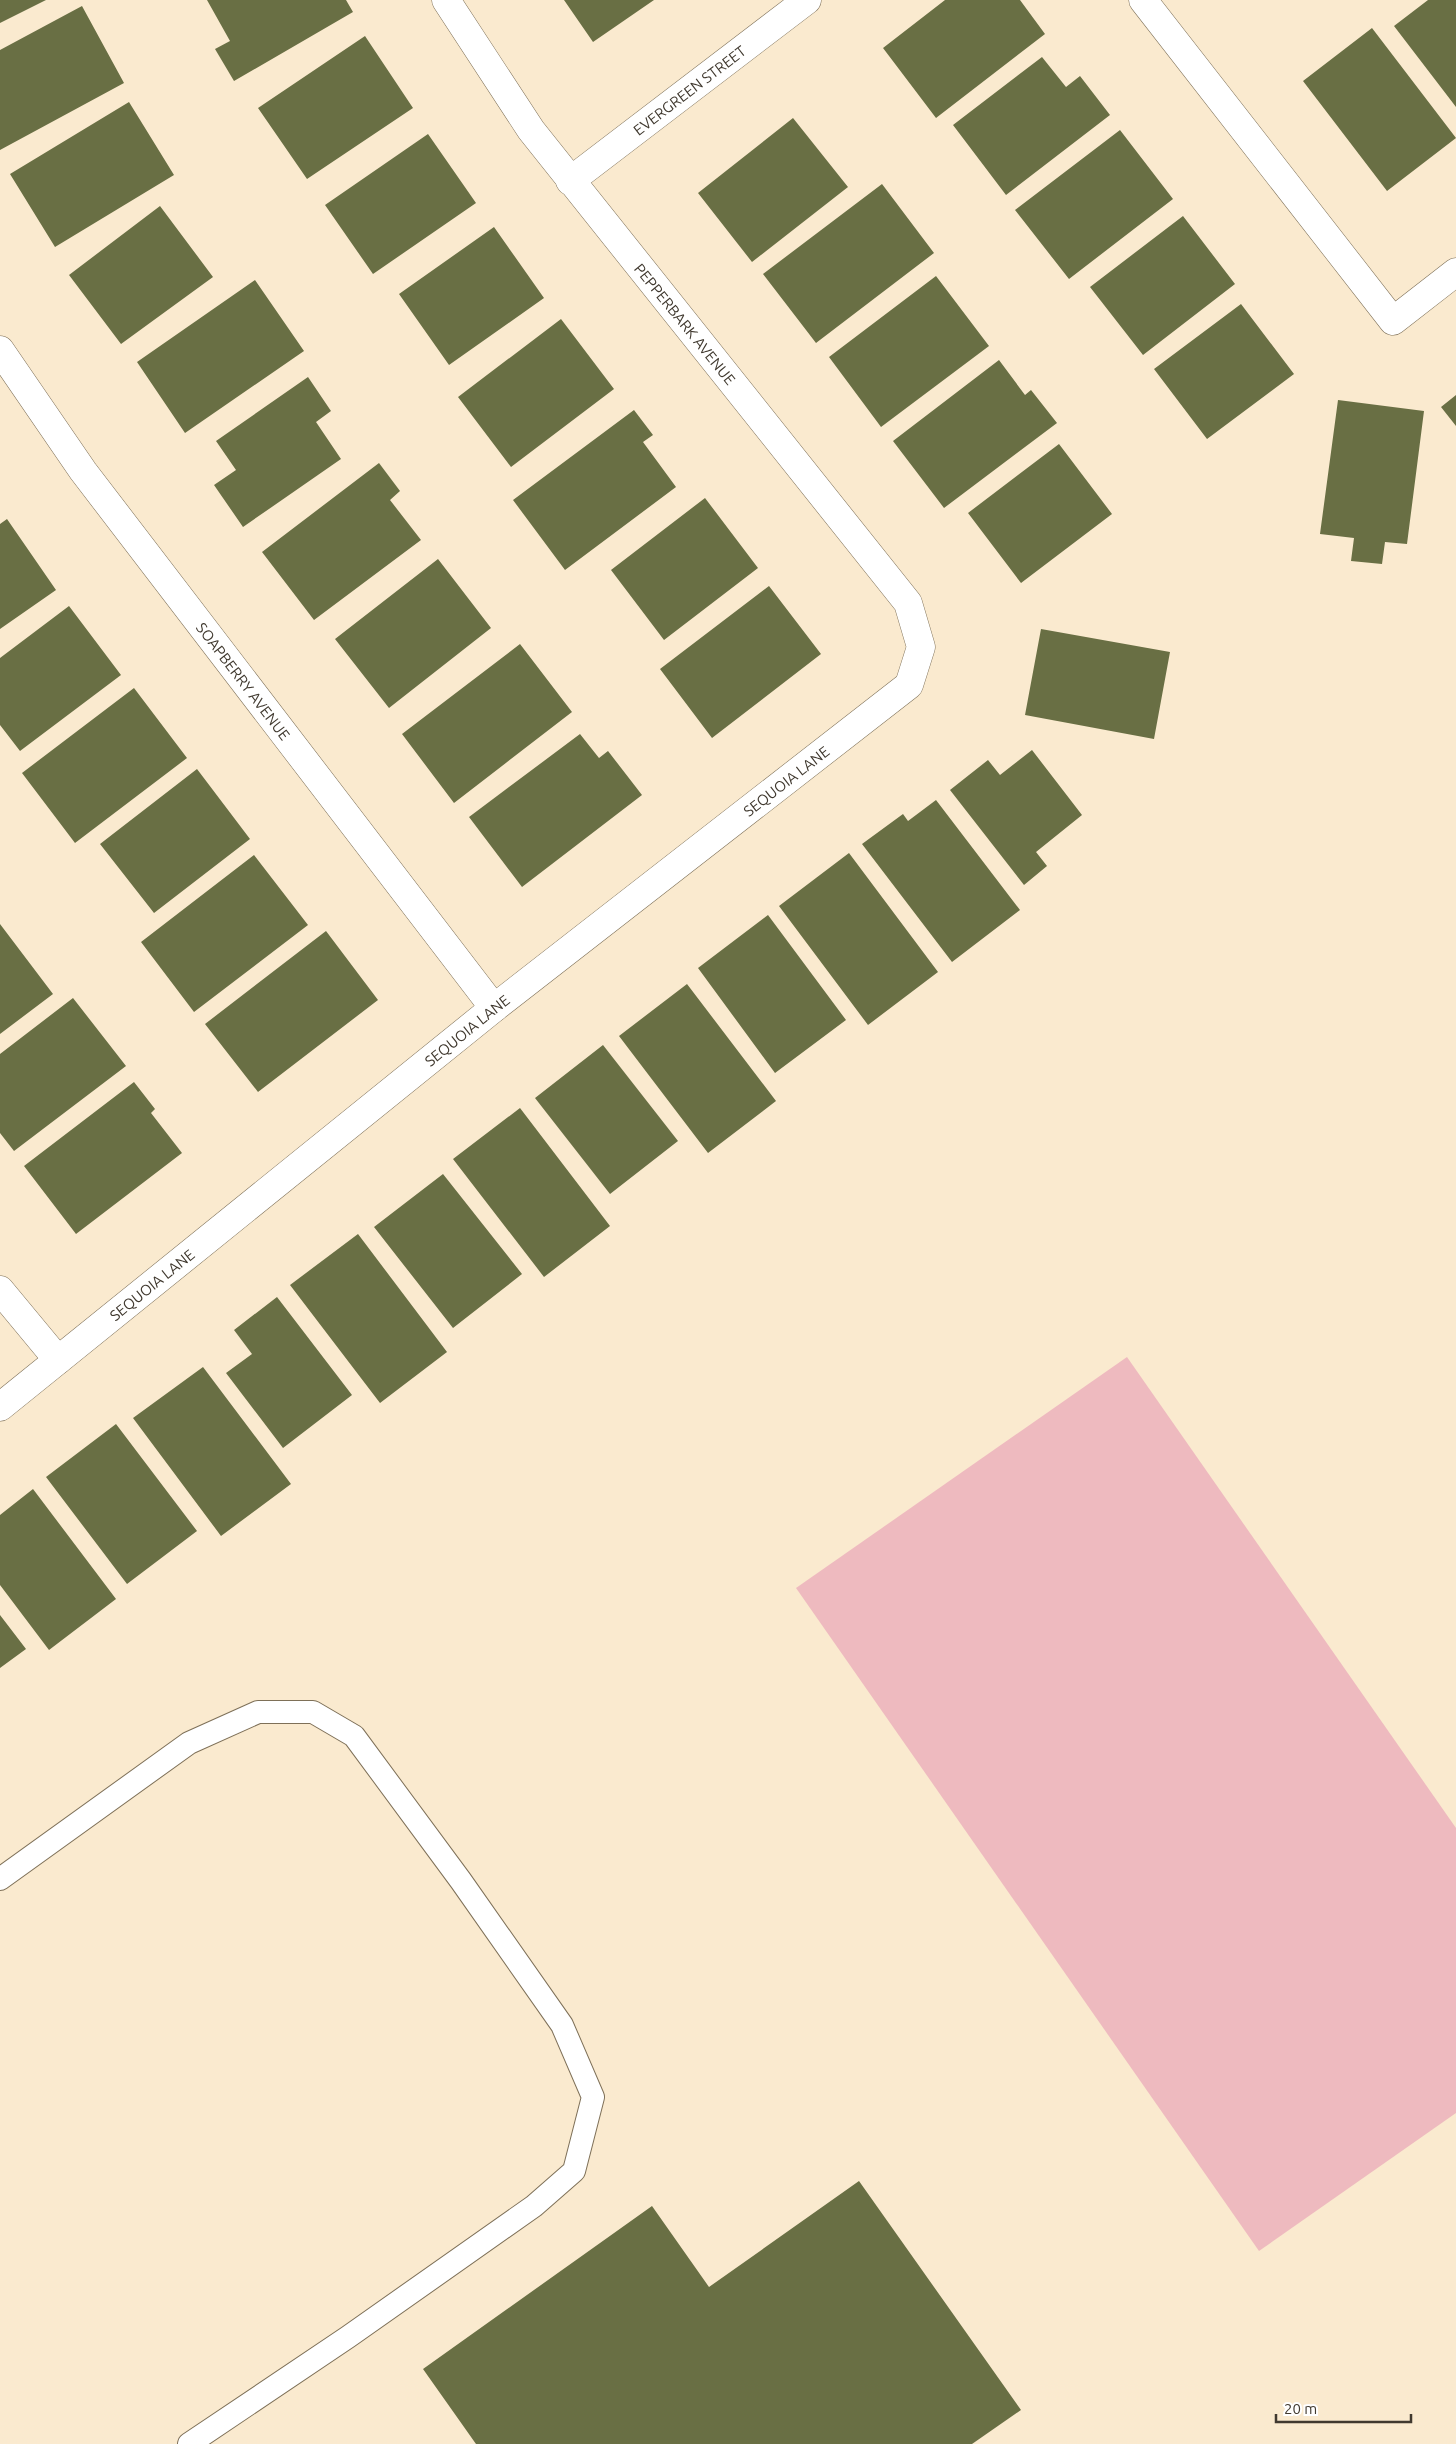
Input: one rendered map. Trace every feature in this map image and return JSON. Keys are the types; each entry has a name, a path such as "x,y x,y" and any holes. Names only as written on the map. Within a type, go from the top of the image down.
{"street":[{"name":"PEPPERBARK AVENUE","path":"446,0 531,130 570,181 908,603 921,648"},
{"name":"EVERGREEN STREET","path":"570,181 807,0"},
{"path":"1143,0 1393,321 1456,272"},
{"name":"SOAPBERRY AVENUE","path":"0,350 83,471 494,1008"},
{"name":"SEQUOIA LANE","path":"0,1407 494,1008 908,685 921,648"},
{"path":"0,1290 58,1360"}],"lane":[{"path":"0,1879 188,1743 258,1712 313,1712 354,1736 461,1881 562,2025 593,2097 574,2171 540,2200 348,2337 189,2444"}],"shaded area":[{"path":"1127,1357 1456,1828 1456,2113 1259,2251 796,1588"}],"building":[{"path":"0,0 46,0 0,23"},
{"path":"207,0 346,0 353,12 234,81 215,49 230,41"},
{"path":"564,0 654,0 593,42"},
{"path":"945,0 1020,0 1045,34 936,118 883,48"},
{"path":"1428,0 1456,0 1456,107 1394,26"},
{"path":"82,6 124,83 0,150 0,50"},
{"path":"1372,28 1456,138 1387,191 1303,81"},
{"path":"365,36 413,108 307,179 258,108"},
{"path":"1042,57 1066,87 1080,76 1110,115 1006,195 953,125"},
{"path":"129,102 174,175 55,247 10,174"},
{"path":"793,118 848,187 752,262 698,193"},
{"path":"1120,130 1173,199 1069,279 1015,210"},
{"path":"428,134 476,203 373,274 325,205"},
{"path":"882,184 934,253 816,343 763,274"},
{"path":"160,206 213,277 121,344 69,275"},
{"path":"1183,216 1235,284 1143,355 1090,287"},
{"path":"494,227 544,298 449,365 399,294"},
{"path":"936,276 989,346 881,427 829,357"},
{"path":"255,280 304,351 185,433 137,362"},
{"path":"1241,304 1294,374 1207,439 1154,369"},
{"path":"561,319 614,389 511,467 458,397"},
{"path":"999,360 1025,395 1031,390 1057,423 944,508 893,441"},
{"path":"308,377 331,411 316,422 341,459 243,527 214,485 236,470 216,441"},
{"path":"1456,395 1456,426 1441,407"},
{"path":"1338,400 1424,411 1407,544 1385,542 1382,564 1351,561 1354,538 1320,534"},
{"path":"634,410 653,435 643,442 676,487 565,570 513,500"},
{"path":"1059,444 1112,514 1021,583 968,513"},
{"path":"379,463 400,491 390,500 421,540 314,620 262,552"},
{"path":"705,498 758,568 664,640 611,570"},
{"path":"7,519 56,590 0,629 0,524"},
{"path":"438,559 491,628 389,708 335,639"},
{"path":"769,586 821,654 712,738 660,669"},
{"path":"69,606 121,675 20,751 0,725 0,658"},
{"path":"1041,629 1170,652 1154,739 1025,715"},
{"path":"520,644 572,712 454,803 402,734"},
{"path":"134,688 187,758 75,843 22,773"},
{"path":"580,734 599,758 608,751 642,795 522,887 469,817"},
{"path":"1032,750 1082,815 1036,852 1047,866 1024,885 950,790 988,760 1000,775"},
{"path":"197,769 250,839 154,913 100,844"},
{"path":"936,800 1020,910 952,962 862,844 903,814 908,821"},
{"path":"849,853 938,972 868,1025 779,906"},
{"path":"254,855 308,925 194,1012 141,942"},
{"path":"768,915 846,1020 775,1073 698,968"},
{"path":"0,924 53,994 0,1034"},
{"path":"326,931 378,1000 258,1092 205,1024"},
{"path":"687,984 776,1101 708,1153 619,1036"},
{"path":"73,998 126,1066 14,1151 0,1133 0,1054"},
{"path":"603,1045 678,1141 610,1194 535,1098"},
{"path":"134,1082 155,1109 151,1113 182,1153 76,1234 24,1166"},
{"path":"520,1108 610,1226 544,1277 453,1159"},
{"path":"443,1174 522,1274 453,1328 374,1227"},
{"path":"358,1234 447,1352 380,1403 290,1285"},
{"path":"277,1297 352,1395 283,1448 226,1373 252,1354 234,1330"},
{"path":"203,1367 291,1484 221,1536 133,1418"},
{"path":"116,1424 197,1531 127,1584 46,1477"},
{"path":"33,1489 116,1599 49,1650 0,1585 0,1515"},
{"path":"0,1615 26,1649 0,1668"},
{"path":"859,2181 1021,2410 972,2444 476,2444 423,2369 652,2206 709,2287"}]}
